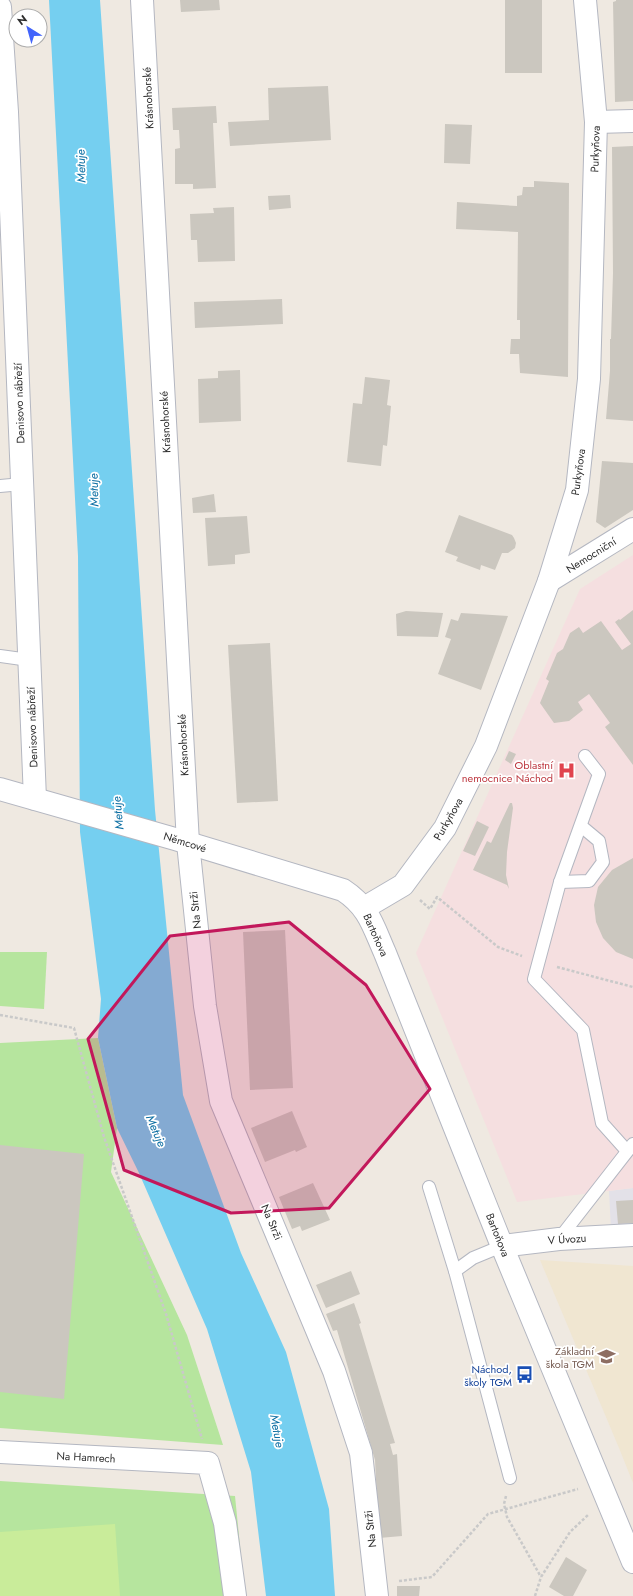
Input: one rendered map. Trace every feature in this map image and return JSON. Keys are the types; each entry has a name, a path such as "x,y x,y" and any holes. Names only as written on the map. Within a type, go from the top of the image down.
{"street":[{"name":"Krásnohorské","path":"142,0 182,841"},
{"name":"Purkyňova","path":"364,908 403,885 446,828 486,746 549,581 578,490 589,379 596,122 585,0"},
{"name":"Denisovo nábřeží","path":"0,7 7,112 35,799"},
{"path":"596,122 633,121"},
{"name":"Nemocniční","path":"549,581 633,529"},
{"name":"Němcové","path":"0,789 182,841 343,890 364,908"},
{"name":"Na Strži","path":"182,841 220,1101 334,1370 361,1453 377,1590"},
{"name":"Bartoňova","path":"364,908 370,918 388,960 502,1246 633,1562"},
{"name":"V Úvozu","path":"502,1246 559,1239 633,1235"},
{"name":"Na Hamrech","path":"0,1452 208,1462"},
{"path":"208,1462 225,1523 235,1596"}],"lane":[{"path":"0,486 22,484"},
{"path":"0,656 29,660"},
{"path":"559,1239 630,1147 602,1123 583,1030 534,979 560,882 599,774 585,756"},
{"path":"560,882 589,881 603,862 599,841 581,826"},
{"path":"429,1187 455,1271 510,1478"},
{"path":"455,1271 473,1258 502,1246"}],"path":[{"path":"437,897 498,947 539,961 633,987"},
{"path":"0,1014 74,1028 104,1137 166,1314 208,1462"},
{"path":"510,1478 504,1504 508,1517 541,1577"},
{"path":"377,1590 432,1577 488,1514 603,1491"},
{"path":"534,1596 541,1577 570,1532 603,1491"}],"highlighted area":[{"path":"289,922 366,985 430,1089 329,1208 231,1213 124,1170 88,1039 170,936"}],"shaded area":[{"name":"Oblastní nemocnice Náchod","path":"633,555 633,1188 517,1202 416,953 580,589"},
{"path":"633,1188 633,1229 611,1230 609,1191"},
{"name":"Základní škola TGM","path":"540,1260 633,1266 633,1483 619,1448"}],"green space":[{"path":"0,952 47,952 44,1009 0,1006"},
{"path":"98,1038 117,1128 111,1172 187,1335 223,1445 0,1428 0,1043"},
{"path":"0,1481 235,1496 245,1596 0,1596"},
{"path":"115,1524 120,1596 0,1596 0,1532"}],"water":[{"name":"Metuje","path":"49,0 100,0 155,810 183,1095 241,1253 286,1352 329,1509 335,1596 266,1596 251,1472 207,1329 139,1173 117,1128 98,1038 101,999 80,832 78,556"}],"building":[{"path":"180,0 219,0 220,10 181,12"},
{"path":"505,0 542,0 542,73 505,73"},
{"path":"616,0 633,0 633,101 615,102 613,2"},
{"path":"328,86 331,140 230,146 228,122 269,120 268,88"},
{"path":"216,106 217,123 213,123 216,188 193,189 193,184 175,184 175,149 180,148 179,130 173,130 172,108"},
{"path":"445,124 472,125 470,164 444,163"},
{"path":"633,146 633,421 606,419 610,371 613,273 612,147"},
{"path":"534,181 569,183 568,377 520,373 519,354 510,354 511,339 520,339 520,320 517,320 518,232 456,229 457,202 517,206 517,196 522,195 523,187 534,187"},
{"path":"290,195 291,208 269,210 268,196"},
{"path":"234,207 235,261 198,262 197,240 191,240 190,214 214,213 213,208"},
{"path":"282,299 283,324 195,328 194,302"},
{"path":"240,370 241,421 199,423 198,379 218,378 218,371"},
{"path":"365,377 390,380 387,405 391,406 387,446 383,445 381,466 347,462 353,403 362,404"},
{"path":"602,461 633,463 633,510 605,528 596,522"},
{"path":"214,494 216,512 193,513 192,498"},
{"path":"459,515 512,535 514,538 516,543 515,548 508,553 502,553 495,570 481,565 480,570 456,561 458,557 445,552"},
{"path":"247,516 250,553 235,555 235,564 208,566 205,518"},
{"path":"633,610 633,765 605,727 610,723 589,694 578,702 583,710 569,721 554,723 540,703 549,681 546,679 557,653 563,649 570,633 579,627 583,633 601,621 622,650 631,644 615,622"},
{"path":"406,611 443,613 438,637 397,636 396,614"},
{"path":"461,613 508,616 481,690 438,674 451,639 445,637 451,619 458,621"},
{"path":"270,643 278,801 237,803 228,645"},
{"path":"509,751 516,754 511,764 505,760"},
{"path":"510,803 512,803 513,808 507,852 506,875 509,889 507,885 473,870 487,841 491,843"},
{"path":"477,821 489,827 475,856 463,851"},
{"path":"633,858 633,959 616,952 603,938 596,922 594,905 598,887 612,870"},
{"path":"285,930 293,1088 250,1090 243,932"},
{"path":"292,1111 307,1147 296,1152 295,1150 265,1162 251,1128"},
{"path":"0,1145 84,1154 64,1399 0,1392"},
{"path":"313,1183 330,1220 302,1231 300,1226 292,1229 279,1197"},
{"path":"633,1200 633,1223 618,1224 616,1201"},
{"path":"351,1271 360,1294 326,1308 316,1285"},
{"path":"354,1303 395,1443 390,1444 393,1455 397,1454 402,1536 379,1538 375,1460 337,1330 333,1331 326,1314"},
{"path":"566,1557 587,1570 573,1596 564,1596 549,1587"},
{"path":"397,1586 420,1586 419,1596 397,1596"}],"place":[{"name":"Oblastní nemocnice Náchod","path":"566,771"},
{"name":"Základní škola TGM","path":"607,1357"},
{"name":"Náchod, školy TGM","path":"525,1375"}]}
